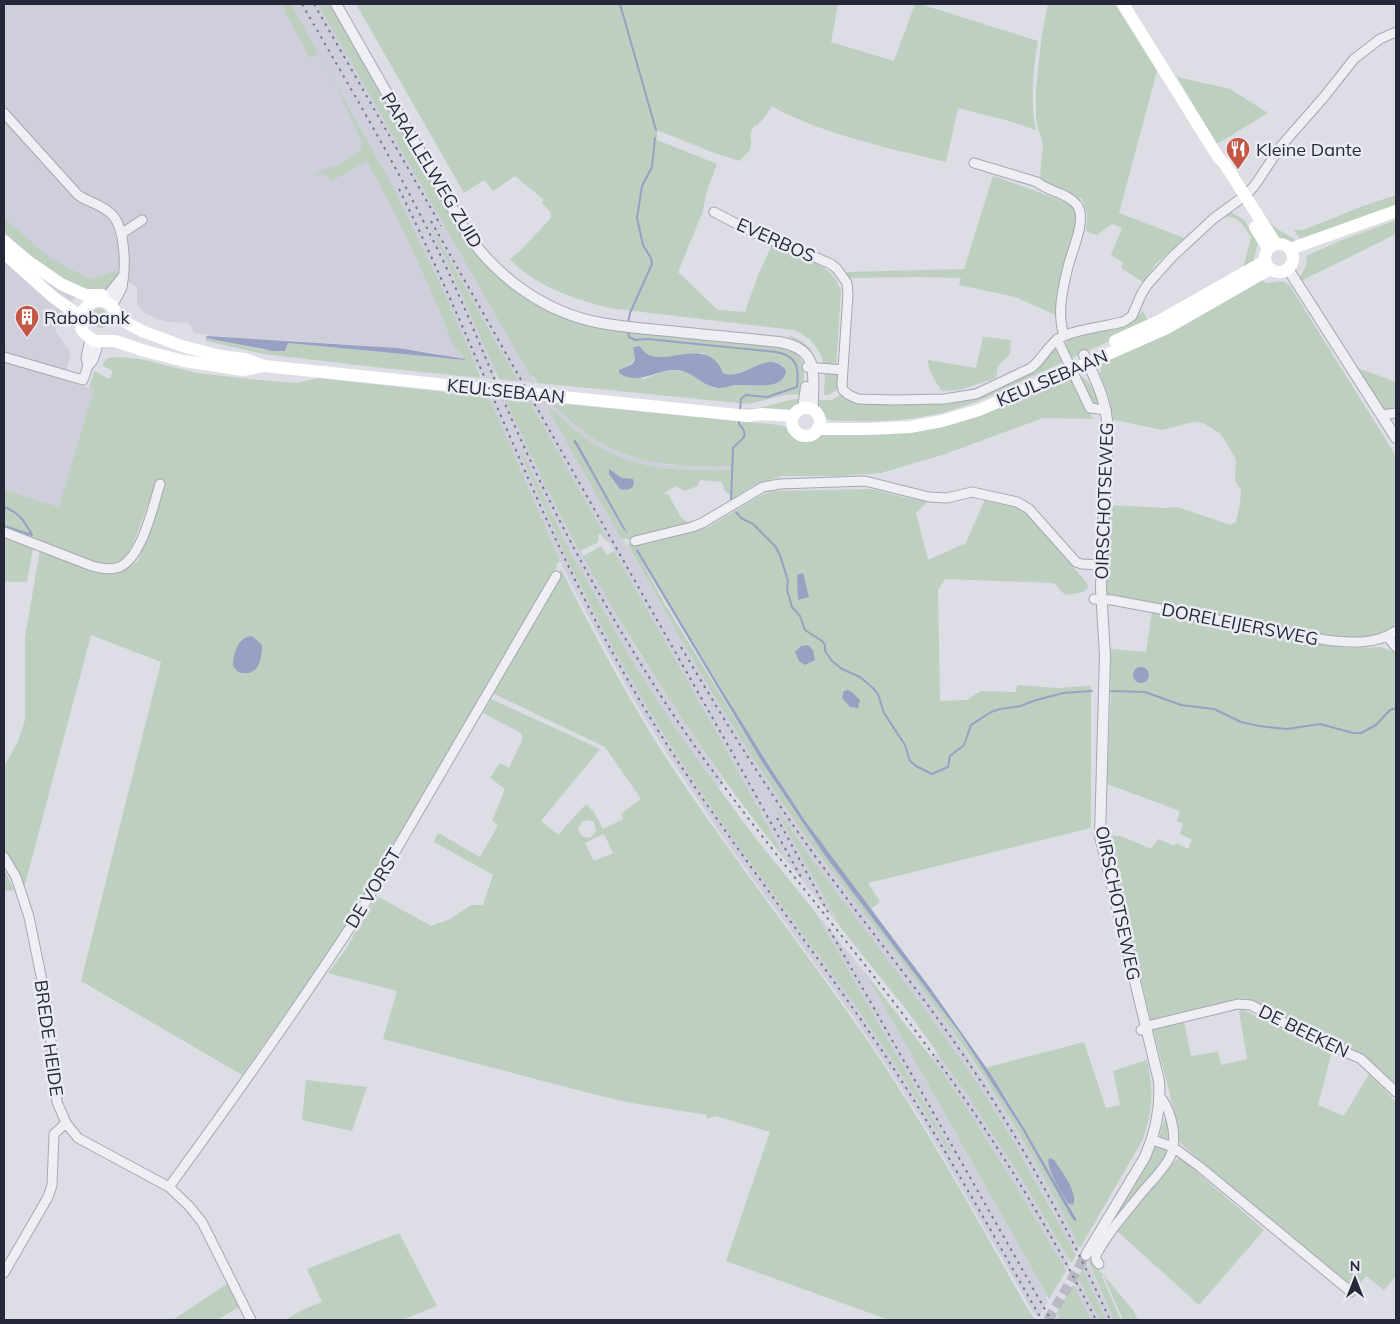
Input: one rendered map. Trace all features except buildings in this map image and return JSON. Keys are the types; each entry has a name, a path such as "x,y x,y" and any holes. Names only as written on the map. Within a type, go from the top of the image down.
{"main road":[{"path":"1123,4 1218,157 1219,166 1242,197 1272,246"},
{"path":"1292,253 1396,211"},
{"path":"1292,253 1396,218"},
{"path":"4,241 65,289 102,299 111,305 120,317 116,328 102,339 84,333 80,320 84,309 102,299"},
{"path":"1284,244 1292,253 1292,263 1288,269 1278,272 1267,265 1264,256 1272,246 1284,244"},
{"path":"4,253 53,298 55,303 80,320"},
{"name":"KEULSEBAAN","path":"120,317 144,328 147,332 182,346 220,356 245,359 264,366 742,416 761,421 806,418 867,424 908,422 954,411 1071,366 1267,265"},
{"name":"KEULSEBAAN","path":"102,339 184,361 243,370 264,366"}],"street":[{"name":"PARALLELWEG ZUID","path":"336,4 458,219 476,247 493,266 529,294 557,310 587,320 628,327 794,345 810,367 814,376 806,418"},
{"path":"810,367 843,370 843,390 853,398 894,400 958,397 976,394 1031,368 1037,364 1048,348 1061,337 1129,319 1141,295 1162,268 1207,225 1255,185 1281,146 1354,59 1373,44 1396,32"},
{"path":"4,113 78,195 88,202 99,205 116,218 121,234 125,265 122,276 122,288 102,299"},
{"name":"OIRSCHOTSEWEG","path":"974,163 1038,182 1071,200 1081,212 1080,223 1066,273 1060,310 1061,337 1071,366 1090,408 1106,410"},
{"name":"EVERBOS","path":"714,212 758,234 808,254 838,269 847,283 848,294 843,370"},
{"path":"121,234 142,220"},
{"path":"1288,269 1396,438"},
{"path":"4,357 83,380 88,366 86,358 102,339"},
{"name":"OIRSCHOTSEWEG","path":"1086,359 1101,392 1106,410 1108,432 1102,565 1098,599 1106,656 1100,836 1144,1028 1159,1081 1160,1098 1158,1120 1153,1140 1145,1157 1086,1255"},
{"path":"1382,414 1396,413"},
{"path":"635,541 702,523 763,487 780,484 865,481 929,497 947,498 972,492 1018,502 1030,509 1076,562 1102,565"},
{"path":"4,532 92,566 104,569 117,568 127,562 134,554 142,538 160,484"},
{"name":"DE VORST","path":"169,1187 230,1104 357,917 556,576"},
{"name":"DORELEIJERSWEG","path":"1098,599 1326,640 1375,641 1396,630"},
{"path":"1386,636 1396,647"},
{"name":"BREDE HEIDE","path":"4,857 16,877 29,917 48,1010 57,1102 66,1123 78,1138 169,1187 189,1206 202,1222 250,1320"},
{"name":"DE BEEKEN","path":"1144,1028 1238,1004 1251,1005 1301,1032 1361,1059 1396,1092"},
{"path":"1099,1264 1096,1258 1107,1238 1120,1219 1164,1167 1170,1156 1173,1147 1173,1132 1166,1105 1160,1098"},
{"path":"4,1273 48,1197 52,1185 54,1134 66,1123"},
{"path":"1153,1140 1173,1147 1200,1167 1351,1292"}],"shaded area":[{"path":"4,4 327,4 536,374 532,377 536,383 514,381 513,378 513,381 499,379 496,373 494,374 497,379 483,378 477,365 475,366 477,369 436,353 361,345 213,336 194,333 191,326 187,323 168,322 142,311 137,303 137,288 113,271 90,279 62,313 55,331 69,350 70,357 64,380 95,390 58,512 4,495"},
{"path":"490,395 504,397 578,550 580,550 636,649 724,782 718,786 715,784 676,730 628,654 578,567 523,454 521,455 549,518 609,641 648,709 728,832 860,1012 903,1076 950,1153 952,1152 815,912 866,974 1047,1296 1048,1302 1038,1318 929,1132 896,1080 853,1016 722,836 641,712 563,568 490,402 492,401"},
{"path":"528,399 550,401 570,422 589,436 618,452 633,457 669,465 732,466 732,470 685,471 668,470 632,461 586,439 547,407 667,615 777,794 823,860 933,1003 1000,1103 1069,1224 1079,1245 1076,1253 1075,1250 1073,1251 1011,1137 976,1081 925,1009 816,865 776,807 841,928 788,863 726,749"},
{"path":"938,1054 967,1093 1018,1173 1069,1261 1070,1266 1067,1270 980,1129 932,1058"},
{"path":"1086,1263 1114,1320 1052,1320 1056,1315 1059,1317 1057,1312 1073,1285 1076,1287 1074,1283 1077,1279 1080,1281 1078,1277 1083,1269 1085,1272 1083,1268"}],"green space":[{"path":"282,4 291,4 395,191 447,299 481,378 264,354 206,341 206,338 264,350 286,350 288,343 465,360 463,355 453,345 412,250 367,161 331,181 325,174 312,176 331,166 333,168 353,156 353,154 362,150 360,145 362,143 335,84 318,54 310,58"},
{"path":"318,4 332,4 471,246 566,317 779,345 795,353 800,358 804,369 802,394 784,395 749,404 538,383 533,376 531,377","holes":["640,346 644,353 652,356 667,357 704,353 723,373 730,375 775,362 782,365 786,370 773,381 760,386 738,385 715,388 683,371 663,372 644,379 621,369 633,362 635,358 633,347"]},
{"path":"356,4 838,4 831,42 894,61 915,4 920,4 1038,41 1033,86 1033,109 1036,130 958,108 946,162 843,136 786,114 772,106 763,120 751,132 751,146 746,155 739,161 657,130 657,140 717,164 706,193 703,211 678,272 718,310 745,312 758,275 772,245 821,266 836,280 841,291 836,368 824,367 818,349 814,344 794,330 609,308 569,296 531,277 510,259 551,218 551,213 542,203 544,200 515,176 493,191 484,180 464,193"},
{"path":"1048,4 1115,4 1157,71 1119,213 1184,238 1156,264 1143,282 1121,268 1123,262 1111,255 1122,228 1112,224 1097,235 1086,231 1087,214 1082,199 1041,182 1043,145 1036,121 1036,89 1042,34"},
{"path":"1177,77 1230,89 1268,113 1217,144"},
{"path":"993,176 1075,207 1078,216 1058,316 1015,297 959,285 961,278 847,278 848,272 964,269"},
{"path":"1396,195 1396,209 1302,242 1294,230 1304,230"},
{"path":"1231,212 1244,220 1258,242 1253,263 1242,273 1251,237 1240,221 1232,217 1222,217"},
{"path":"1260,214 1276,228 1297,241 1292,243 1279,239"},
{"path":"4,218 50,258 89,279 114,271 118,274 110,287 98,293 53,275 4,232"},
{"path":"427,220 518,381 514,381 513,378 513,381 499,379"},
{"path":"1396,220 1396,234 1301,281 1299,279 1307,264 1306,256"},
{"path":"1260,278 1266,283 1283,281 1290,286 1396,456 1396,627 1383,634 1358,640 1289,631 1107,595 1105,592 1108,505 1178,507 1230,525 1236,522 1241,490 1235,481 1236,459 1221,434 1203,423 1193,422 1162,430 1111,419 1109,398 1100,374 1101,362"},
{"path":"96,309 102,309 105,312 111,322 108,326 101,328 95,326 89,314"},
{"path":"1143,311 1149,323 1070,359 1065,345 1067,339 1118,325 1136,317"},
{"path":"787,335 803,342 811,350 818,366 813,364 801,345"},
{"path":"983,337 1011,340 1010,354 998,366 996,378 959,390 942,391 931,372 928,360 976,368"},
{"path":"1056,347 1066,361 984,399 932,415 884,421 835,421 824,417 816,408 813,400 832,400 843,393 848,397 951,400 1027,374"},
{"path":"108,358 140,359 197,373 259,380 297,383 318,378 489,397 560,561 557,564 556,572 441,764 358,908 242,1075 81,981 161,662 91,635 24,888 20,877 4,853 4,767 18,741 25,720 25,637 40,550 96,573 110,574 124,570 138,561 166,484 157,481 130,552 120,562 110,566 96,564 4,530 4,490 59,507 94,390 89,388 94,371 109,379 113,371 103,366 104,363"},
{"path":"1355,367 1396,382 1396,409 1382,409"},
{"path":"825,372 836,372 840,375 841,387 829,395 824,395"},
{"path":"1077,375 1086,379 1089,383 1100,406 1093,405"},
{"path":"1072,376 1093,419 1043,418 942,455 881,473 843,476 782,476 752,486 732,500 731,496 725,491 722,482 700,480 698,486 684,491 676,486 664,493 668,494 680,516 687,522 699,519 699,523 631,540 621,538 547,407 585,438 604,449 639,463 673,469 732,470 731,466 680,465 635,457 593,438 573,424 553,405 554,403 779,425 787,428 799,437 807,439 822,431 896,430","holes":["574,441 576,441 627,533 623,529","609,469 622,478 634,480 633,486 609,474"]},
{"path":"506,397 523,399 524,401 524,399 528,399 610,544 600,534 598,535 597,543 579,551 548,491 505,400"},
{"path":"801,399 798,406 786,413 740,409 759,408"},
{"path":"523,454 572,555 628,654 676,730 753,835 815,912 952,1152 950,1153 903,1076 860,1012 728,832 648,709 609,641 570,565 521,455"},
{"path":"871,489 928,501 916,513 928,560 966,543 985,499 1015,506 1025,511 1087,583 1088,588 1083,592 1065,595 1054,583 945,579 938,590 940,701 967,700 981,691 1016,692 1017,685 1057,688 1091,686 1091,828 868,883 880,902 871,909 821,843 783,787 719,686 637,549 636,551 666,606 762,762 826,857 959,1032 1022,1129 1075,1221 1077,1219 1007,1099 985,1068 1084,1042 1106,1108 1120,1105 1113,1071 1147,1060 1151,1081 1151,1109 1143,1139 1080,1248 1037,1165 989,1085 916,981 819,854 776,794 710,688 627,544 640,541 641,545 708,527 758,497 772,491"},
{"path":"4,537 33,548 27,582 4,582"},
{"path":"602,547 607,555 614,551 788,863 732,791 680,715 606,596 583,556"},
{"path":"561,569 616,673 660,748 699,807 843,1006 889,1073 931,1140 1030,1313 1036,1320 889,1320 726,1261 770,1132 715,1116 707,1119 707,1115 626,1102 383,1039 397,991 328,973 344,952 377,896 431,926 450,919 471,905 483,905 493,875 434,842 438,833 480,857 498,825 492,821 505,789 490,778 500,763 509,768 523,738 521,733 483,713 491,699 600,749 541,821 558,835 586,804 594,812 603,829 623,819 621,814 641,799 605,747 490,692","holes":["589,820 594,822 596,831 591,837 584,837 578,828 583,821","604,834 613,853 594,861 585,843"]},
{"path":"1152,611 1325,645 1349,648 1381,647 1396,653 1396,1087 1362,1055 1245,998 1151,1021 1106,835 1121,836 1151,849 1158,839 1174,846 1176,843 1188,849 1192,840 1180,834 1183,824 1177,821 1180,811 1107,784 1111,692 1110,649 1146,652"},
{"path":"771,800 816,865 925,1009 976,1081 1011,1137 1074,1251 1076,1255 1071,1263 1018,1173 967,1094 908,1012 841,928"},
{"path":"4,869 14,890 4,891"},
{"path":"866,974 934,1061 960,1098 1011,1178 1064,1267 1066,1271 1049,1299"},
{"path":"1244,1010 1332,1052 1318,1105 1344,1116 1369,1074 1396,1102 1396,1276 1384,1290 1366,1276 1354,1291 1179,1142 1179,1130 1153,1029 1184,1022 1191,1056 1218,1052 1221,1065 1247,1059 1239,1011"},
{"path":"306,1080 367,1087 352,1131 302,1120"},
{"path":"1166,1114 1171,1139 1160,1137"},
{"path":"1158,1146 1166,1149 1168,1155 1117,1214 1153,1148"},
{"path":"1179,1157 1264,1230 1199,1305 1116,1230"},
{"path":"399,1233 437,1306 402,1320 285,1320 302,1310 322,1302 307,1269"},
{"path":"1088,1261 1094,1262 1133,1310 1138,1320 1123,1320 1101,1274 1121,1320 1114,1320"},
{"path":"1083,1269 1106,1320 1100,1320 1078,1278"},
{"path":"227,1284 239,1307 217,1320 173,1320"},
{"path":"1073,1285 1091,1320 1061,1320 1057,1313"}],"water":[{"path":"207,336 398,348 465,360 288,343 285,351 273,351 206,338"},
{"path":"640,346 647,354 657,357 694,353 705,355 715,361 723,373 731,375 771,362 779,364 786,370 784,377 773,384 757,386 736,385 724,388 716,388 686,372 675,370 640,378 626,377 619,373 619,370 632,364 635,360 633,347"},
{"path":"575,440 628,534 623,529 573,441"},
{"path":"609,469 622,478 633,479 633,486 628,490 620,489 609,474"},
{"path":"637,548 766,761 806,822 931,989 990,1073 1077,1220 1075,1221 1072,1218 1022,1129 959,1032 826,857 762,762 636,551"},
{"path":"803,573 809,597 798,600 797,575"},
{"path":"252,636 262,645 260,662 258,667 250,673 238,672 233,666 235,651 243,639"},
{"path":"808,645 813,650 815,660 805,665 799,661 795,652 801,646"},
{"path":"1141,667 1147,669 1149,675 1147,681 1141,683 1135,681 1133,675 1135,669"},
{"path":"848,690 860,700 858,708 850,707 842,698 844,691"},
{"path":"1049,1158 1054,1160 1068,1182 1074,1195 1073,1205 1068,1203 1055,1180 1049,1168"}],"waterway":[{"path":"620,4 656,130"},
{"path":"628,323 630,313 652,264 651,258 643,245 637,218 642,186 652,167 655,138"},
{"path":"628,330 629,337 635,340 647,339 776,352 789,356 796,364 798,374 797,387 767,397 746,395 741,399 740,411"},
{"path":"731,501 733,448 745,435 739,421"},
{"path":"4,507 21,518 32,535"},
{"path":"736,512 741,518 753,524 775,546 780,555 788,581 787,590 792,607 800,616 805,630 822,641 825,645 825,651 832,661 842,669 860,677 878,694 884,713 905,745 910,761 916,766 932,774 948,767 950,756 964,745 971,725 991,712 1021,706 1063,693 1092,691"},
{"path":"4,526 32,535"},
{"path":"1111,691 1145,692 1181,705 1214,709 1241,722 1259,726 1287,729 1320,724 1353,733 1361,733 1376,725 1390,710 1396,708"}],"tunnel":[{"path":"1048,1320 1086,1255"}],"railway":[{"path":"302,4 413,201 457,290 502,397 551,503 583,565 635,655 683,730 714,773 879,983 937,1060 987,1132 1033,1205 1096,1320"},
{"path":"314,4 441,226"},
{"path":"399,189 566,561 596,622 629,682 685,773 840,989 916,1103 1042,1320"},
{"path":"431,221 802,879"},
{"path":"681,647 764,782 838,888 901,969 980,1080 1050,1198 1110,1320"},
{"path":"777,818 828,912"},
{"path":"829,929 1051,1320"}],"place":[{"name":"Kleine Dante","path":"1238,170"},
{"name":"Rabobank","path":"27,338"}]}
